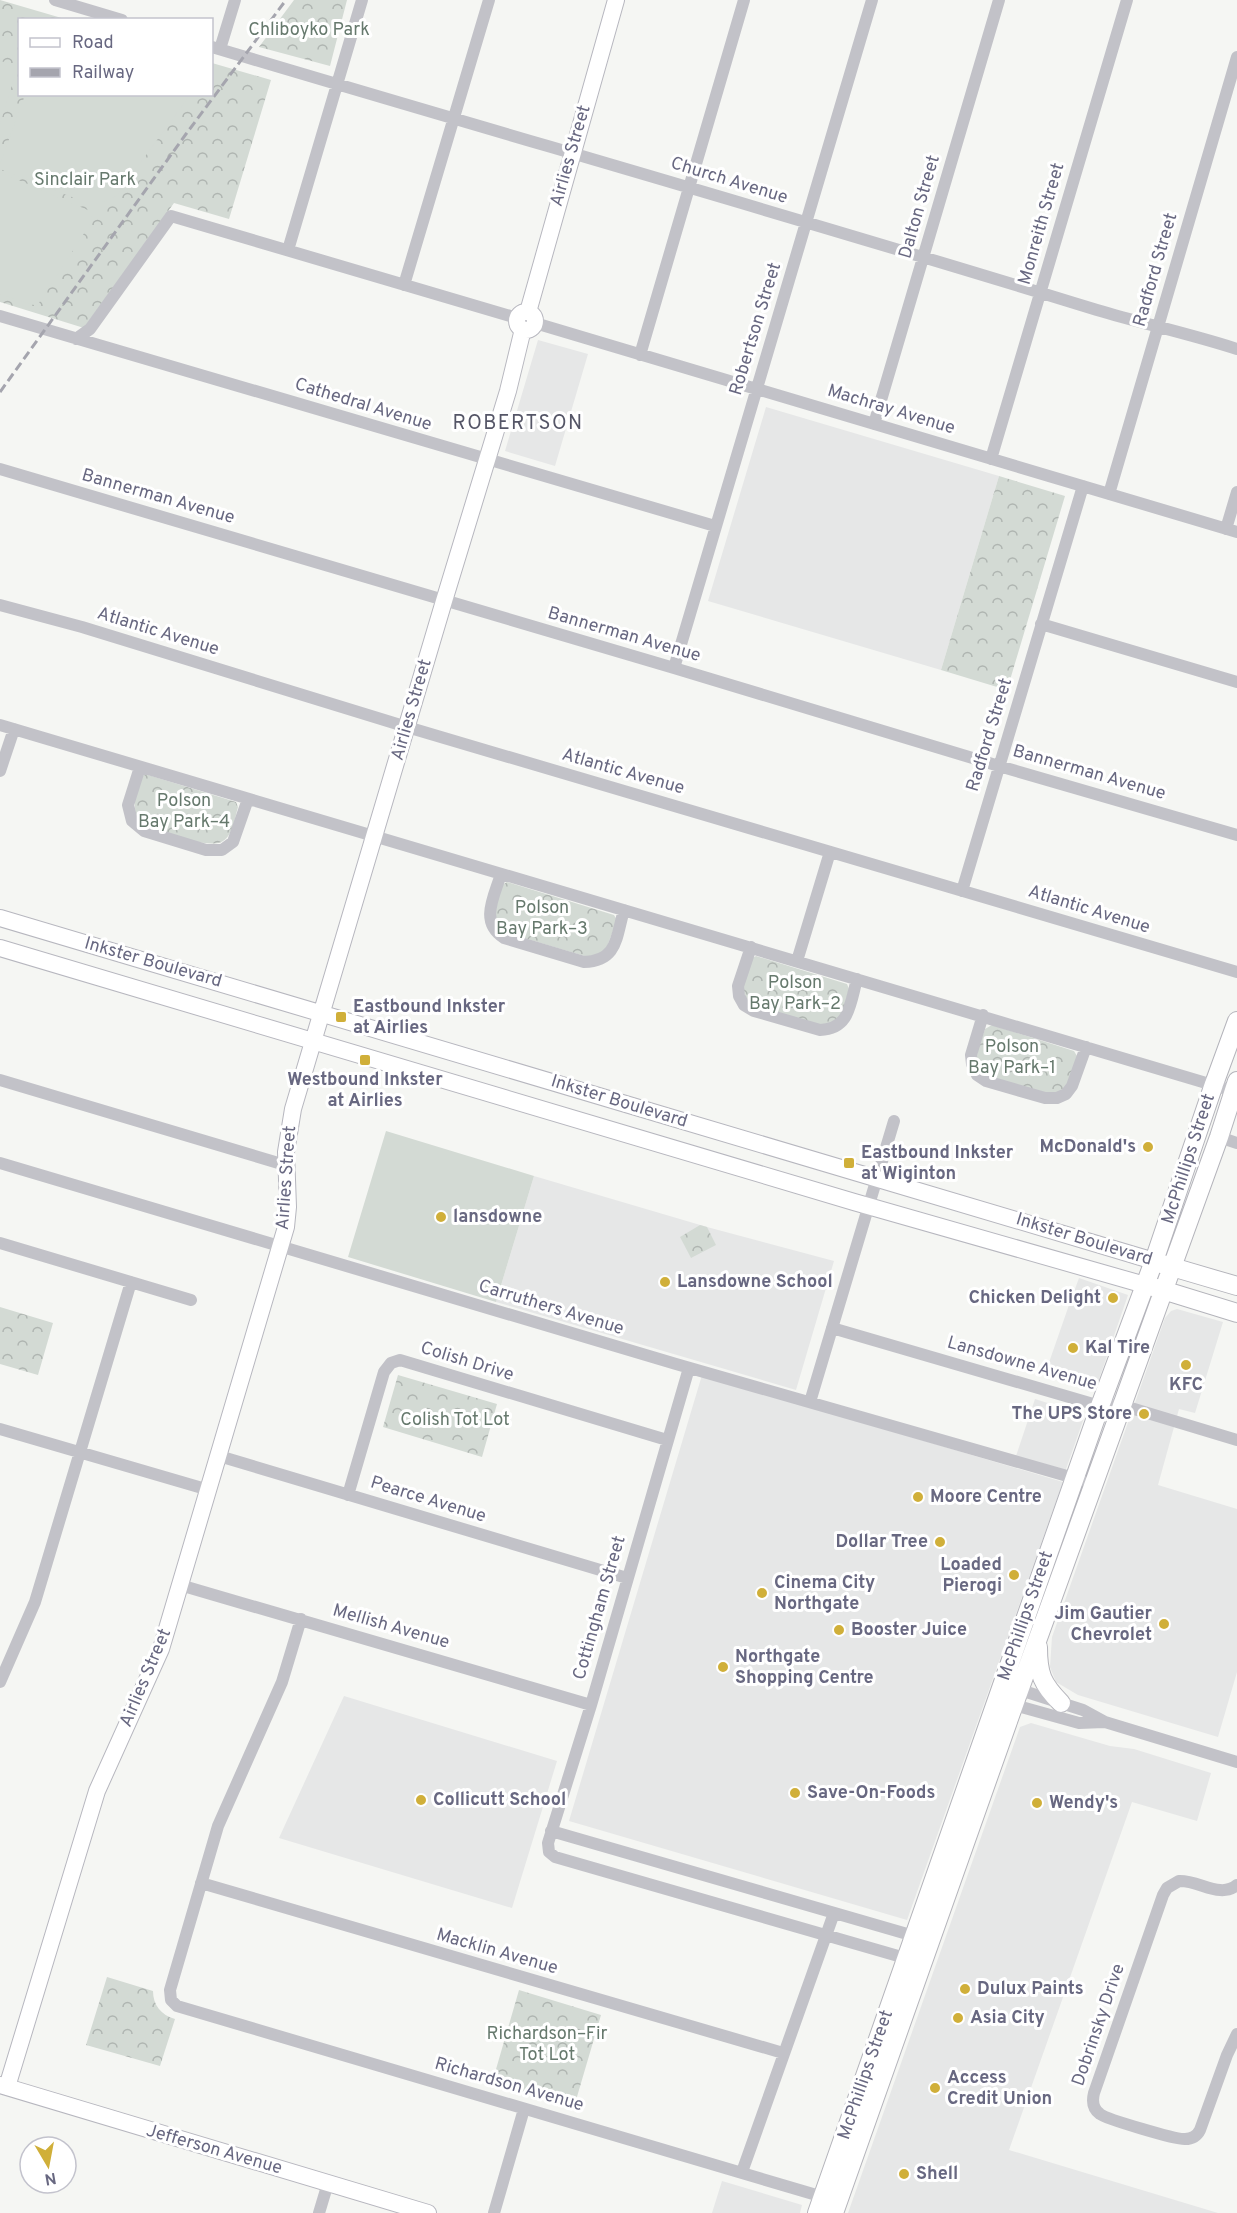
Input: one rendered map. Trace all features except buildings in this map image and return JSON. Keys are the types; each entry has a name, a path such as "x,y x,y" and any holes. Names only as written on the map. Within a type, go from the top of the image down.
{"main road":[{"name":"McPhillips Street","path":"1008,1695 1038,1639 1163,1291 1163,1264 1214,1084 1237,1021"},
{"name":"McPhillips Street","path":"828,2206 1008,1695 1074,1478 1100,1406 1145,1285 1163,1264 1219,1137 1235,1086"},
{"name":"Inkster Boulevard","path":"1163,1264 1237,1286"},
{"name":"Inkster Boulevard","path":"1145,1285 1237,1313"},
{"path":"1038,1639 1038,1665 1042,1680 1048,1690 1062,1703"}],"street":[{"path":"55,0 103,8 119,18"},
{"path":"216,48 235,0"},
{"path":"288,250 362,0"},
{"path":"404,285 489,0"},
{"name":"Airlies Street","path":"3,2086 97,1791 161,1649 281,1246 288,1207 285,1165 291,1121 444,601 488,461 616,0"},
{"path":"640,355 744,0"},
{"name":"Robertson Street","path":"674,668 872,0"},
{"name":"Dalton Street","path":"874,424 999,0"},
{"name":"Monreith Street","path":"991,459 1127,0"},
{"name":"Church Avenue","path":"216,48 1101,311 1237,349"},
{"name":"Radford Street","path":"1109,494 1237,57"},
{"name":"Machray Avenue","path":"76,339 90,329 171,216 1232,530"},
{"name":"Cathedral Avenue","path":"0,316 715,526"},
{"name":"Bannerman Avenue","path":"0,469 1237,835"},
{"name":"Radford Street","path":"962,891 1083,486"},
{"path":"1232,530 1237,492"},
{"name":"Atlantic Avenue","path":"0,605 82,627 407,727 1237,972"},
{"path":"1041,624 1237,682"},
{"path":"0,724 1086,1047 1214,1084 1235,1086"},
{"path":"0,771 14,729"},
{"path":"140,767 128,805 132,821 144,831 206,850 222,850 233,842 248,799"},
{"path":"797,961 830,852"},
{"path":"501,874 489,915 490,923 496,933 504,938 584,962 597,962 606,958 612,951 624,910"},
{"name":"Inkster Boulevard","path":"0,918 1163,1264"},
{"path":"751,947 738,986 739,996 744,1005 754,1011 820,1030 831,1030 840,1025 845,1018 857,979"},
{"name":"Inkster Boulevard","path":"0,948 868,1206 1145,1285"},
{"path":"983,1015 971,1055 977,1075 986,1081 1044,1098 1057,1098 1066,1094 1072,1086 1086,1047"},
{"path":"0,1080 285,1165"},
{"path":"810,1402 894,1120"},
{"path":"1219,1137 1237,1143"},
{"name":"Carruthers Avenue","path":"0,1163 689,1368 1093,1484"},
{"path":"0,1243 191,1300"},
{"path":"0,1682 35,1602 131,1282"},
{"name":"Lansdowne Avenue","path":"832,1328 1100,1406 1121,1405 1237,1440"},
{"name":"Colish Drive","path":"348,1495 384,1371 391,1363 400,1360 667,1440"},
{"name":"Cottingham Street","path":"689,1368 591,1705 548,1843 549,1852 555,1857 826,1935"},
{"path":"0,1429 209,1490"},
{"name":"Pearce Avenue","path":"219,1456 627,1578"},
{"name":"Mellish Avenue","path":"180,1585 591,1705"},
{"path":"201,1883 218,1826 282,1682 301,1620"},
{"path":"1008,1695 1062,1703 1083,1710 1105,1722 1237,1762"},
{"path":"1008,1695 1079,1723 1105,1722"},
{"path":"552,1831 923,1939"},
{"name":"Dobrinsky Drive","path":"1237,1885 1230,1890 1223,1891 1179,1881 1167,1888 1096,2087 1093,2099 1095,2108 1103,2116 1163,2134 1185,2139 1194,2137 1200,2130 1231,2044 1237,2034"},
{"name":"Richardson Avenue","path":"201,1883 170,1990 171,2000 177,2006 742,2172 828,2206"},
{"name":"Macklin Avenue","path":"201,1883 783,2053"},
{"path":"742,2172 834,1913"},
{"path":"826,1935 915,1961"},
{"name":"Jefferson Avenue","path":"3,2086 428,2213"},
{"path":"494,2213 524,2109"},
{"path":"319,2213 328,2183"}],"shaded area":[{"path":"538,340 588,354 555,466 505,451"},
{"path":"766,407 999,476 941,670 708,601"},
{"name":"Lansdowne School","path":"534,1176 707,1227 834,1261 796,1390 496,1302"},
{"path":"1079,1278 1128,1295 1095,1391 1045,1374 1069,1305 1076,1302 1071,1300"},
{"path":"1177,1309 1223,1322 1195,1413 1179,1409 1158,1485 1237,1509 1237,1672 1218,1737 1078,1695 1056,1682 1050,1667 1052,1637 1165,1318 1171,1311"},
{"name":"Northgate Shopping Centre","path":"702,1375 1063,1482 907,1920 569,1821"},
{"path":"1035,1399 1085,1415 1065,1472 1016,1456"},
{"name":"Collicutt School","path":"344,1696 557,1761 512,1908 279,1838"},
{"path":"1031,1723 1110,1746 1134,1749 1211,1773 1197,1821 1132,1802 1009,2150 1218,2213 848,2213 1020,1727"},
{"path":"722,2181 802,2205 800,2213 712,2213"}],"green space":[{"name":"Sinclair Park","path":"0,0 62,18 18,18 18,96 213,96 213,63 271,80 229,219 174,203 84,328 0,302"},
{"name":"Chliboyko Park","path":"294,0 347,0 330,66 259,47"},
{"path":"0,61 9,63 15,75 0,124"},
{"path":"24,96 189,96 116,196 100,203 82,201 0,169"},
{"path":"0,172 90,211 92,221 37,306 0,294"},
{"path":"999,476 1065,496 1007,690 941,670"},
{"name":"Polson Bay Park–4","path":"145,774 236,802 238,807 235,821 226,838 216,843 193,841 137,820 135,802 137,783"},
{"name":"Polson Bay Park–3","path":"507,882 614,915 617,920 605,952 591,958 504,932 497,920 496,909 502,885"},
{"name":"Polson Bay Park–2","path":"756,956 847,984 849,989 840,1016 824,1027 791,1019 755,1006 748,999 744,988 751,959"},
{"name":"Polson Bay Park–1","path":"992,1025 1074,1051 1077,1056 1072,1074 1065,1087 1056,1093 1042,1093 999,1080 982,1070 977,1061 978,1051 985,1029"},
{"name":"lansdowne","path":"386,1131 534,1176 496,1302 348,1257"},
{"path":"700,1225 707,1227 716,1245 691,1258 680,1237"},
{"path":"0,1307 53,1323 38,1375 0,1364"},
{"name":"Colish Tot Lot","path":"398,1375 497,1404 482,1457 383,1427"},
{"path":"107,1977 153,1991 154,2001 159,2009 175,2019 160,2066 86,2045"},
{"name":"Richardson–Fir Tot Lot","path":"519,1990 601,2015 574,2107 492,2083"}],"railway":[{"path":"0,392 186,134 286,0"}],"place":[{"name":"Eastbound Inkster at Airlies","path":"341,1017"},
{"name":"Westbound Inkster at Airlies","path":"365,1060"},
{"name":"McDonald's","path":"1148,1147"},
{"name":"Eastbound Inkster at Wiginton","path":"849,1163"},
{"name":"lansdowne","path":"441,1217"},
{"name":"Lansdowne School","path":"665,1282"},
{"name":"Chicken Delight","path":"1113,1298"},
{"name":"Kal Tire","path":"1073,1348"},
{"name":"KFC","path":"1186,1365"},
{"name":"The UPS Store","path":"1144,1414"},
{"name":"Moore Centre","path":"918,1497"},
{"name":"Dollar Tree","path":"940,1542"},
{"name":"Loaded Pierogi","path":"1014,1575"},
{"name":"Cinema City Northgate","path":"762,1593"},
{"name":"Jim Gautier Chevrolet","path":"1164,1624"},
{"name":"Booster Juice","path":"839,1630"},
{"name":"Northgate Shopping Centre","path":"723,1667"},
{"name":"Save-On-Foods","path":"795,1793"},
{"name":"Collicutt School","path":"421,1800"},
{"name":"Wendy's","path":"1037,1803"},
{"name":"Dulux Paints","path":"965,1989"},
{"name":"Asia City","path":"958,2018"},
{"name":"Access Credit Union","path":"935,2088"},
{"name":"Shell","path":"904,2174"}],"district":[{"name":"ROBERTSON","path":"518,424"}]}
